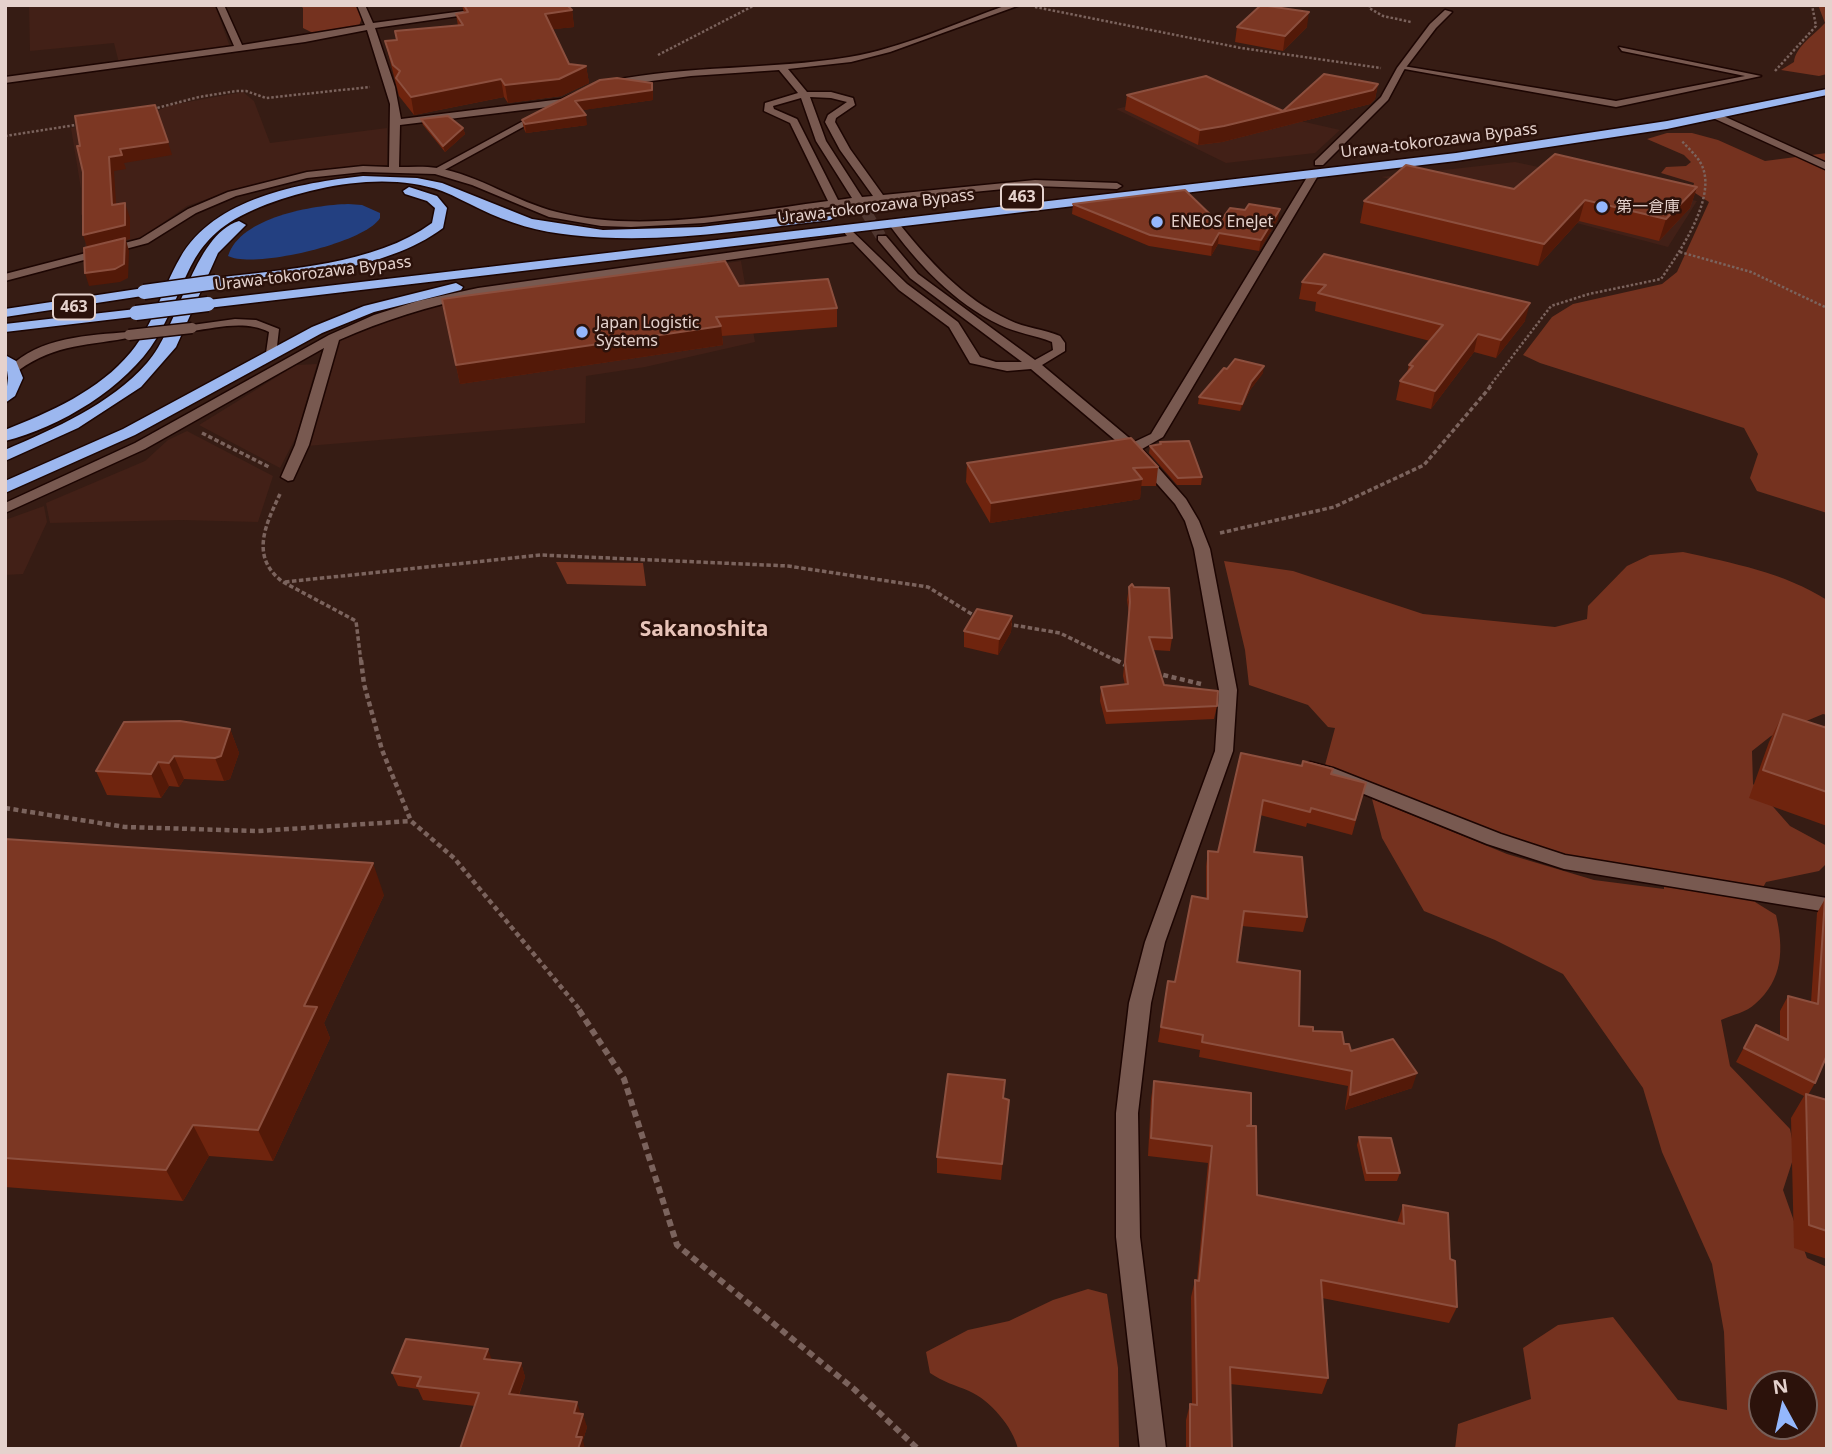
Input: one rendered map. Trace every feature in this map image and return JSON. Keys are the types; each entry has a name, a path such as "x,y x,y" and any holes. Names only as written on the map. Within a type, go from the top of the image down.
{"highway":[{"name":"Urawa-tokorozawa Bypass","path":"5,314 144,295 212,292 828,231 851,234 893,223 1317,168 1658,116 1827,80"},
{"name":"Urawa-tokorozawa Bypass","path":"5,328 136,313 212,292 1118,186 1584,140 1827,92"},
{"path":"5,436 64,411 126,368 148,339 186,254 204,234 247,208 305,190 360,182 412,181 444,188 500,213 533,224 574,231 623,234 675,232 972,203"},
{"path":"5,456 96,410 141,378 175,334 209,253 227,233 241,223 293,202 352,191 409,191 441,206 443,213 435,228 414,243 397,250 212,292"},
{"path":"5,488 129,432 272,353 343,318 431,292 828,231"},
{"path":"5,398 17,377 10,364"}],"street":[{"path":"220,5 239,48"},
{"path":"361,5 371,26 388,86 392,91 397,122 394,128 394,168"},
{"path":"5,80 531,5"},
{"path":"598,85 691,73 830,62 870,55 1016,5"},
{"path":"1133,448 1156,437 1317,168 1385,98 1433,26 1448,12"},
{"path":"781,66 805,96 821,141 857,198"},
{"path":"397,122 564,102 582,93"},
{"path":"835,204 802,140 797,124 767,108 775,102 805,96 837,96 850,100 849,106 831,117 830,122 845,150 880,198"},
{"path":"5,278 144,242 192,211 254,187 334,171 394,168 436,171 476,183 553,215 601,223 677,222 1035,183 1118,186"},
{"path":"5,509 182,424 333,338 378,317 478,292 851,234 903,288 954,325 975,359 1010,368 1034,365 1059,351 1056,339 1006,324 934,271 893,223"},
{"path":"882,238 902,265 927,287 1034,365 1133,448 1181,502 1199,535 1228,690 1230,752 1155,942 1140,1003 1129,1079 1126,1151 1128,1237 1153,1449"},
{"path":"288,477 302,446 333,338"},
{"path":"1288,764 1327,772 1494,839 1564,862 1827,905"}],"lane":[{"path":"1622,49 1757,76"},
{"path":"1402,69 1616,104 1757,76"},
{"path":"436,171 564,102"},
{"path":"1716,116 1827,167"},
{"path":"10,364 53,346 245,322 266,325 275,331 272,353"}],"path":[{"path":"653,58 755,5"},
{"path":"1027,5 1241,48 1324,62 1402,69"},
{"path":"1370,5 1369,8 1382,16 1433,26"},
{"path":"1757,76 1779,69 1812,32 1816,22 1812,5"},
{"path":"144,112 193,99 245,92 257,98 266,98 388,86"},
{"path":"5,136 84,124"},
{"path":"1199,535 1279,521 1334,507 1424,465 1498,377 1551,306 1589,293 1661,279 1680,252 1706,195 1702,164 1679,139"},
{"path":"1680,252 1751,272 1827,308"},
{"path":"182,424 288,477 265,524 263,546 267,566 280,582 292,585 356,621 364,684 382,750 411,821 454,858 572,998 624,1079 677,1245 854,1389 918,1449"},
{"path":"280,582 541,555 788,566 928,587 981,619"},
{"path":"994,622 1060,633 1127,667 1140,670"},
{"path":"1152,673 1228,690"},
{"path":"5,808 138,828 258,831 411,821"}],"shaded area":[{"path":"29,5 215,5 230,47 119,63 114,43 30,51"},
{"path":"300,5 357,5 363,15 359,26 317,35 303,28 303,8"},
{"path":"1818,5 1827,5 1827,74 1819,76 1781,70 1794,62 1802,46 1825,23"},
{"path":"1188,81 1261,112 1340,130 1315,153 1226,163 1116,109 1157,99"},
{"path":"243,92 254,101 270,143 387,128 387,165 328,170 233,190 187,206 138,240 85,255 86,214 81,215 81,189 71,128 158,114 157,111 171,105"},
{"path":"1667,133 1692,133 1718,140 1765,161 1827,153 1827,513 1757,491 1750,478 1758,454 1744,428 1540,363 1523,355 1552,317 1573,304 1662,284 1677,272 1709,202 1692,191 1694,183 1661,173 1666,167 1686,166 1691,162 1684,155 1647,139"},
{"path":"1515,162 1697,201 1668,247 1504,204 1381,177"},
{"path":"741,261 755,342 645,367 586,376 585,423 307,446 338,342 364,329 450,302"},
{"path":"317,364 296,437 280,468 199,425 296,365"},
{"path":"187,431 273,476 258,522 182,520 50,523 46,503 145,461 168,440"},
{"path":"44,506 47,522 23,574 5,575 5,520"},
{"path":"1683,552 1776,576 1827,600 1827,715 1823,714 1771,736 1752,751 1753,784 1790,826 1827,846 1827,863 1819,871 1766,882 1755,902 1776,915 1780,952 1776,974 1764,995 1752,1007 1721,1020 1730,1066 1790,1129 1795,1153 1783,1190 1807,1258 1827,1267 1827,1449 1455,1449 1458,1424 1531,1399 1523,1348 1558,1325 1613,1317 1678,1400 1727,1410 1724,1332 1712,1264 1662,1152 1643,1088 1563,974 1495,940 1424,911 1382,838 1372,799 1507,854 1594,880 1664,889 1664,871 1562,856 1502,837 1325,765 1335,728 1328,727 1308,705 1249,685 1245,650 1224,561 1293,571 1423,614 1555,627 1587,619 1588,606 1627,566 1650,555"},
{"path":"556,562 643,563 646,586 567,584"},
{"path":"1088,1289 1107,1294 1118,1368 1119,1449 1018,1449 1006,1423 985,1401 930,1373 926,1352 968,1330 1009,1321 1053,1300"}],"water":[{"path":"348,204 362,205 380,213 380,218 354,236 308,251 261,259 228,256 235,243 262,223 298,211"}],"building":[{"path":"464,5 567,5 572,10 545,14 569,64 586,66 559,79 505,85 501,79 411,97 396,78 400,71 393,65 385,41 397,40 395,31 463,25 456,14 468,12"},
{"path":"1261,5 1309,12 1285,36 1237,27"},
{"path":"1324,74 1378,84 1373,90 1224,126 1200,130 1127,95 1206,76 1283,111"},
{"path":"617,78 652,83 652,90 575,101 586,115 525,124 522,120 600,80"},
{"path":"155,105 168,142 120,149 122,155 109,157 112,205 125,203 125,225 83,235 83,172 77,146 80,146 75,116"},
{"path":"448,116 463,128 443,146 421,119"},
{"path":"1555,154 1697,187 1666,219 1585,200 1544,244 1364,201 1406,165 1514,189"},
{"path":"1185,190 1219,223 1230,208 1245,210 1249,204 1280,209 1261,240 1219,233 1212,245 1150,235 1073,204"},
{"path":"125,238 124,264 115,269 85,273 84,248"},
{"path":"1324,254 1530,303 1501,340 1478,334 1435,391 1400,381 1413,366 1409,365 1443,325 1318,293 1326,285 1302,282"},
{"path":"725,261 739,286 828,279 837,308 716,317 721,326 456,365 442,299"},
{"path":"1235,359 1264,366 1251,382 1242,404 1199,397 1224,368 1227,369"},
{"path":"1131,438 1158,467 1133,468 1142,479 991,503 967,463"},
{"path":"1189,441 1202,477 1178,478 1150,446 1161,444 1160,442"},
{"path":"1132,584 1134,587 1169,588 1172,638 1149,637 1164,685 1218,691 1217,706 1107,711 1101,687 1128,684 1125,662 1129,587"},
{"path":"977,609 1012,616 999,639 964,631"},
{"path":"1783,714 1827,728 1827,792 1763,770"},
{"path":"180,721 230,729 221,756 174,756 169,763 158,762 151,774 96,771 124,722"},
{"path":"1241,753 1302,766 1303,761 1333,769 1331,774 1366,783 1355,820 1311,808 1310,812 1263,800 1254,852 1302,857 1307,917 1244,911 1237,962 1300,971 1299,1026 1313,1027 1313,1031 1342,1032 1344,1044 1349,1044 1351,1051 1393,1039 1417,1073 1350,1095 1352,1071 1202,1042 1203,1035 1161,1027 1168,981 1175,982 1192,896 1208,899 1208,851 1218,852"},
{"path":"5,839 373,863 304,1006 317,1007 258,1130 193,1125 166,1170 5,1158"},
{"path":"1825,899 1827,1055 1815,1083 1744,1048 1756,1025 1788,1040 1788,996 1818,1004"},
{"path":"948,1074 1005,1080 1003,1098 1009,1100 1002,1164 937,1157"},
{"path":"1154,1081 1251,1093 1251,1125 1247,1126 1256,1126 1257,1195 1404,1224 1403,1205 1448,1213 1450,1259 1455,1261 1457,1307 1321,1280 1328,1378 1230,1367 1232,1449 1190,1449 1190,1404 1197,1405 1195,1280 1199,1281 1212,1146 1151,1138"},
{"path":"1806,1094 1827,1100 1827,1231 1809,1225"},
{"path":"1359,1137 1391,1138 1400,1173 1367,1173"},
{"path":"406,1339 488,1349 484,1359 521,1363 509,1394 577,1402 574,1413 583,1414 576,1437 582,1437 578,1449 460,1449 479,1393 417,1386 421,1377 392,1373"}],"tunnel":[{"path":"857,198 882,238"}],"place":[{"name":"第一倉庫","path":"1602,207"},
{"name":"ENEOS EneJet","path":"1157,222"},
{"name":"Japan Logistic Systems","path":"582,332"}],"district":[{"name":"Sakanoshita","path":"704,630"}]}
